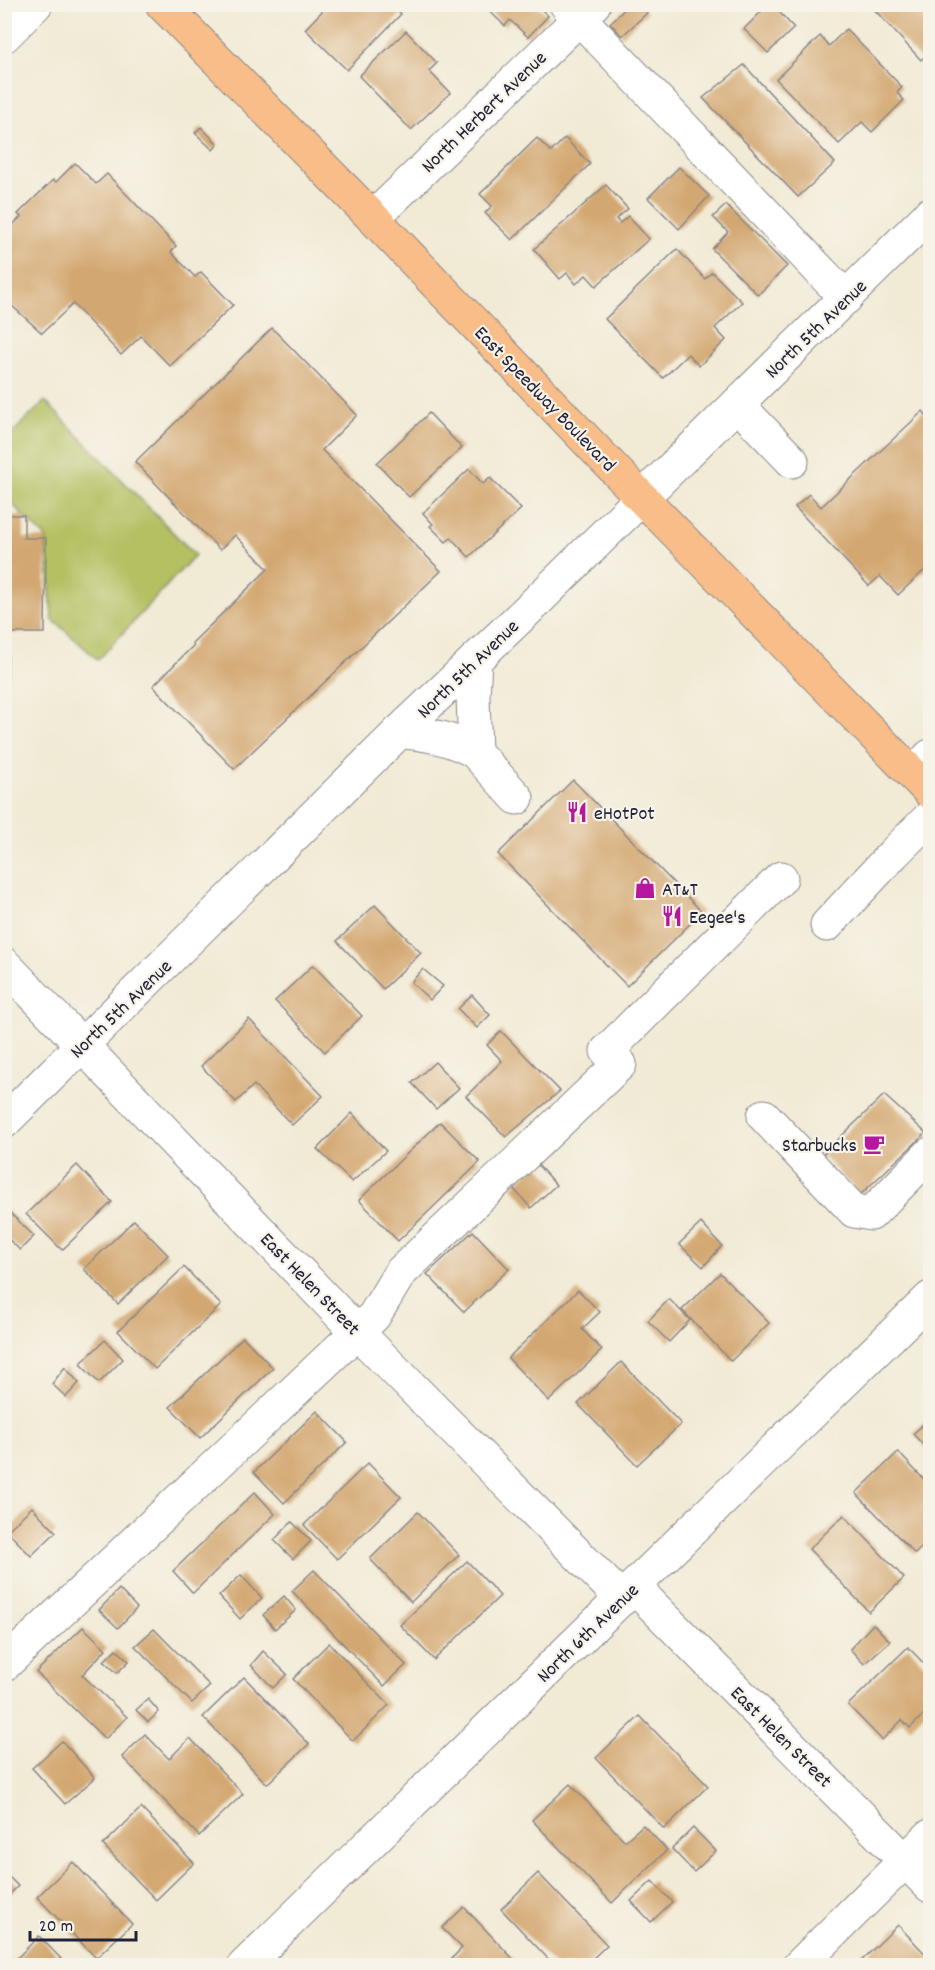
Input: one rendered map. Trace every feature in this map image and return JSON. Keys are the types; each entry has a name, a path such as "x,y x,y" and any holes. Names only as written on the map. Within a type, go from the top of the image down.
{"main road":[{"name":"East Speedway Boulevard","path":"162,4 373,218 642,498 924,774"}],"street":[{"path":"4,36 36,4"},
{"path":"580,9 846,298"},
{"name":"North Herbert Avenue","path":"373,218 580,9"},
{"name":"North 5th Avenue","path":"4,1122 399,732 642,498 930,214"},
{"path":"737,404 792,461"},
{"path":"475,660 473,723 475,752"},
{"path":"399,732 426,733 455,741 475,752 517,798"},
{"path":"827,925 930,817"},
{"path":"4,1665 374,1316 400,1273 614,1057 781,878"},
{"name":"East Helen Street","path":"4,964 357,1332 930,1886"},
{"path":"764,1116 854,1211 871,1214 930,1154"},
{"name":"North 6th Avenue","path":"244,1965 929,1303"},
{"path":"799,1965 930,1836"}],"green space":[{"path":"45,401 195,555 98,660 52,619 46,538 5,497 5,440"}],"building":[{"path":"329,4 391,4 401,14 347,70 305,29"},
{"path":"482,4 536,4 548,16 528,37 510,20 505,26"},
{"path":"630,4 639,4 647,13 622,36 610,23"},
{"path":"769,4 772,4 794,28 768,53 744,29"},
{"path":"869,4 926,4 930,9 930,51 921,60"},
{"path":"846,29 902,87 897,93 904,100 872,132 862,122 839,144 776,79 820,36 829,46"},
{"path":"406,31 437,63 429,71 450,93 411,130 359,76"},
{"path":"744,65 835,163 798,197 703,98"},
{"path":"201,127 218,144 213,150 195,133"},
{"path":"537,138 551,152 565,138 590,164 512,240 485,213 492,206 480,194"},
{"path":"75,163 96,184 107,174 176,246 171,252 195,277 201,272 233,305 170,366 141,336 121,355 73,304 42,333 11,305 4,311 4,230 21,217 18,214 53,180 56,182"},
{"path":"679,167 709,196 679,229 648,198"},
{"path":"606,185 628,209 616,219 620,223 628,216 649,239 596,286 586,275 576,284 567,273 560,279 534,249"},
{"path":"726,205 787,266 758,295 712,249 728,232 713,217"},
{"path":"677,249 705,279 712,272 742,302 715,328 726,340 699,366 688,354 663,378 605,319"},
{"path":"272,328 357,415 322,450 441,571 234,769 153,686 194,645 192,643 268,569 235,535 220,550 135,462"},
{"path":"923,411 930,420 930,565 898,595 880,576 869,586 795,507 809,494 821,507"},
{"path":"429,413 462,448 409,497 377,463"},
{"path":"469,469 483,484 490,478 521,509 469,557 451,538 446,542 430,526 433,524 423,513"},
{"path":"4,515 24,515 24,538 46,538 45,633 8,633 7,724 4,724"},
{"path":"573,780 702,912 627,986 498,854"},
{"path":"375,905 421,953 383,989 337,941"},
{"path":"313,965 362,1016 325,1052 275,1001"},
{"path":"423,969 443,986 430,1000 411,982"},
{"path":"472,995 490,1015 477,1028 458,1009"},
{"path":"249,1019 323,1096 292,1125 254,1085 236,1102 201,1066"},
{"path":"501,1031 560,1091 506,1137 466,1096 502,1061 487,1045"},
{"path":"435,1062 459,1088 436,1109 412,1083"},
{"name":"Starbucks","path":"884,1095 926,1133 860,1195 822,1155"},
{"path":"352,1113 386,1151 352,1182 317,1149"},
{"path":"440,1122 480,1162 398,1241 359,1200"},
{"path":"537,1164 556,1185 531,1208 512,1187"},
{"path":"77,1165 112,1202 62,1250 26,1214"},
{"path":"6,1209 34,1236 20,1250 4,1235"},
{"path":"134,1220 168,1255 118,1304 84,1269"},
{"path":"701,1223 722,1246 703,1267 679,1244"},
{"path":"473,1231 509,1269 464,1312 427,1274"},
{"path":"184,1267 221,1305 155,1369 118,1331"},
{"path":"720,1273 769,1323 731,1361 682,1310"},
{"path":"578,1290 600,1312 582,1329 602,1350 549,1401 508,1358"},
{"path":"669,1299 690,1320 669,1342 648,1321"},
{"path":"243,1337 273,1368 200,1438 170,1407"},
{"path":"105,1340 123,1359 99,1383 80,1364"},
{"path":"621,1362 681,1424 637,1465 578,1404"},
{"path":"65,1367 79,1383 66,1397 52,1384"},
{"path":"317,1411 347,1442 284,1503 254,1472"},
{"path":"930,1417 930,1452 913,1434"},
{"path":"898,1452 930,1486 930,1539 915,1554 856,1493"},
{"path":"368,1463 401,1497 337,1559 304,1525"},
{"path":"255,1492 275,1514 193,1593 173,1571"},
{"path":"32,1507 56,1532 31,1556 7,1531"},
{"path":"418,1512 459,1555 411,1602 370,1559"},
{"path":"844,1515 904,1578 869,1612 809,1549"},
{"path":"292,1522 311,1541 293,1559 274,1540"},
{"path":"467,1561 500,1596 434,1660 400,1625"},
{"path":"314,1570 406,1665 384,1686 292,1591"},
{"path":"241,1575 262,1598 240,1619 219,1596"},
{"path":"119,1589 137,1608 118,1628 99,1610"},
{"path":"284,1596 296,1610 275,1629 263,1615"},
{"path":"873,1624 890,1641 864,1664 850,1649"},
{"path":"83,1627 106,1649 82,1675 127,1717 105,1739 36,1672"},
{"path":"154,1629 210,1686 192,1703 135,1646"},
{"path":"329,1643 389,1705 353,1741 293,1679"},
{"path":"908,1647 930,1670 930,1708 910,1728 902,1720 882,1740 848,1705"},
{"path":"116,1649 129,1661 117,1673 104,1661"},
{"path":"263,1651 287,1674 273,1688 251,1665"},
{"path":"244,1677 309,1744 267,1784 203,1717"},
{"path":"148,1699 159,1712 148,1722 136,1710"},
{"path":"640,1716 708,1786 664,1829 596,1758"},
{"path":"145,1734 169,1759 190,1738 243,1794 199,1836 122,1757"},
{"path":"62,1741 95,1778 65,1804 32,1768"},
{"path":"570,1784 625,1841 643,1825 667,1850 612,1903 532,1820"},
{"path":"141,1808 194,1863 156,1900 103,1845"},
{"path":"693,1828 716,1851 694,1872 672,1849"},
{"path":"73,1862 132,1924 96,1958 37,1897"},
{"path":"5,1873 18,1886 5,1899"},
{"path":"538,1873 607,1945 590,1961 595,1966 555,1966 501,1909"},
{"path":"652,1881 672,1902 651,1922 631,1901"},
{"path":"464,1907 520,1966 444,1966 462,1948 442,1928"},
{"path":"898,1925 930,1959 930,1966 856,1966"},
{"path":"39,1936 68,1966 9,1966"}],"place":[{"name":"eHotPot","path":"577,812"},
{"name":"AT&T","path":"645,888"},
{"name":"Eegee's","path":"672,916"},
{"name":"Starbucks","path":"874,1144"}]}
